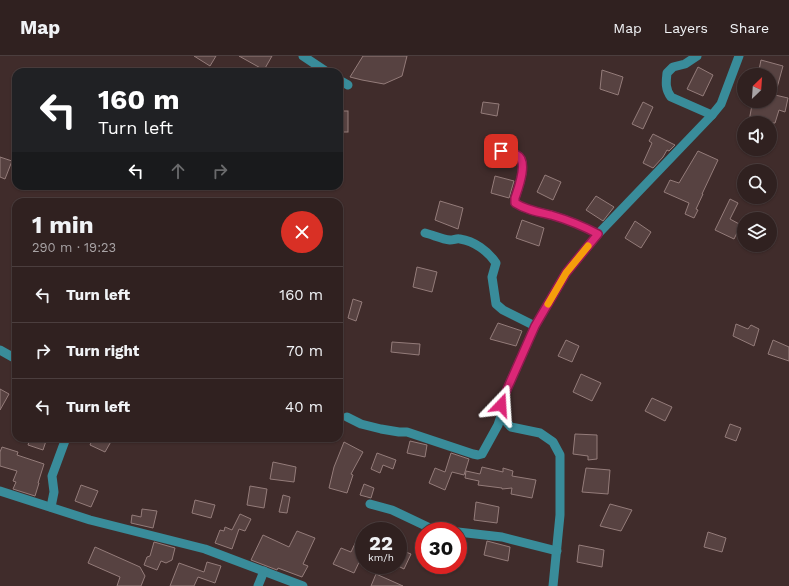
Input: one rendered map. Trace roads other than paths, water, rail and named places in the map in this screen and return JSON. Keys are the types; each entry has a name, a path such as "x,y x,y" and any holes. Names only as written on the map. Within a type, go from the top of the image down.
{"street":[{"path":"303,56 321,68"},
{"path":"697,56 686,64 673,67 667,73 666,84 668,92 671,97 712,115"},
{"path":"347,416 361,424 381,429 407,432 478,455 482,454 495,431 501,416 501,405 535,326 566,273 598,234 721,104 739,56"},
{"path":"343,82 348,85"},
{"path":"501,151 517,155 521,158 523,170 515,203 526,209 571,221 598,234"},
{"path":"425,233 449,240 458,238 477,245 485,250 496,263 492,280 496,304 502,310 535,326"},
{"path":"0,350 12,357"},
{"path":"501,416 511,427 540,434 553,442 560,455 560,516 553,586"},
{"path":"50,507 54,492 52,476 65,442"},
{"path":"0,491 90,520 205,549 303,586"},
{"path":"370,504 392,510 417,522"},
{"path":"467,533 502,537 556,552"},
{"path":"258,586 264,571"}]}
